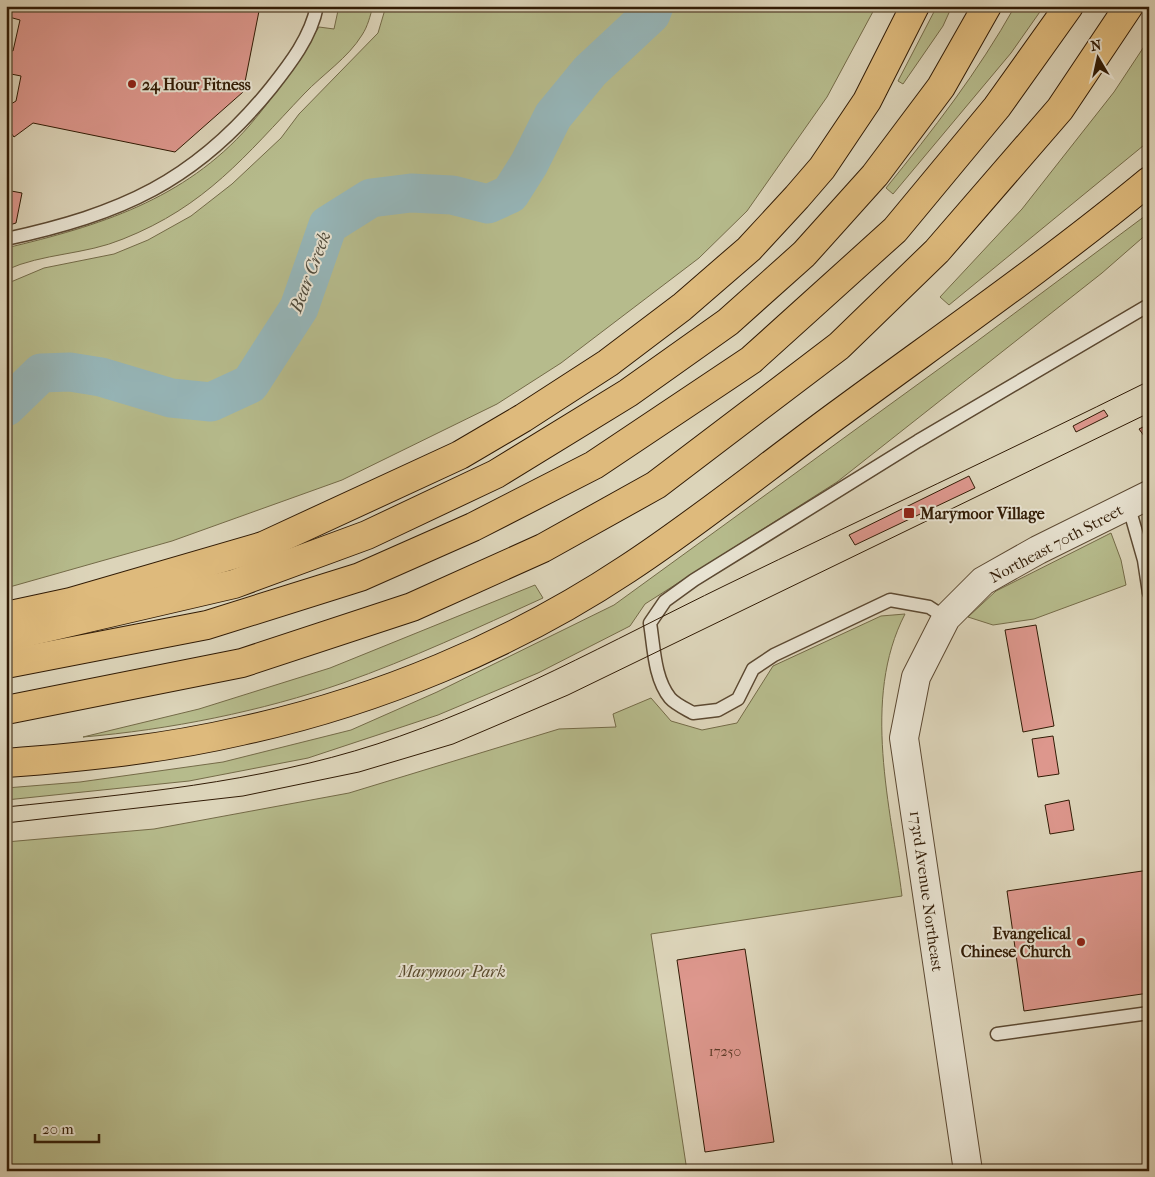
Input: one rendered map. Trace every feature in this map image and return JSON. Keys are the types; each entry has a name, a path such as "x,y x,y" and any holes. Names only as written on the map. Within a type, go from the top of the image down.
{"highway":[{"path":"6,616 71,602 263,546 460,455 523,418 608,363 682,307 749,249 798,197 826,161 867,101 915,6"},
{"path":"6,637 234,584 367,535 496,474 628,393 728,322 804,254 876,175 941,87 988,6"},
{"path":"6,664 207,625 360,577 473,527 594,465 751,360 895,230 997,107 1069,6"},
{"path":"6,710 242,664 412,607 543,548 656,485 839,346 937,251 1060,109 1129,6"},
{"path":"6,764 177,744 242,731 298,716 353,700 426,673 482,649 535,622 625,571 713,509 818,428 1101,221 1149,181"}],"street":[{"name":"Northeast 70th Street","path":"946,618 983,581 1038,550 1139,500"},
{"name":"173rd Avenue Northeast","path":"946,618 916,677 904,738 968,1171"}],"lane":[{"path":"6,238 56,228 108,211 160,188 206,156 246,119 277,81 302,45 314,21 317,6"},
{"path":"946,618 929,607 890,600 774,655 753,669 738,699 718,710 693,713 671,699 662,682 656,664 650,623 665,601 694,580 918,441 1149,305"},
{"path":"1139,500 1144,560 1149,592"},
{"path":"997,1034 1149,1013"}],"green space":[{"path":"339,6 373,6 369,21 362,35 343,59 311,87 243,158 201,195 152,226 123,239 94,248 35,260 6,270 6,248 74,230 138,207 197,173 224,152 259,114 286,78 319,27 334,29"},
{"path":"386,6 876,6 827,97 747,211 699,258 561,363 497,404 342,480 172,541 6,588 6,284 44,268 114,254 148,240 191,216 232,184 281,138 299,114 378,33"},
{"path":"937,6 952,6 943,26 903,84 898,81"},
{"path":"1015,6 1044,6 1011,53 893,194 886,188 954,100 986,54"},
{"path":"1149,39 1149,141 949,305 940,297 1022,209 1114,92"},
{"path":"1149,213 1149,232 1102,273 837,482 645,604 630,626 538,673 438,715 308,758 189,781 6,800 6,788 80,782 223,762 351,730 437,692 614,605 976,342"},
{"path":"1111,533 1121,560 1126,585 1034,619 993,625 968,617 996,591"},
{"path":"535,585 543,598 469,632 343,683 281,702 215,718 148,730 83,737 199,709 330,668"},
{"name":"Marymoor Park","path":"905,614 892,647 884,681 882,717 883,754 887,790 902,896 651,934 687,1171 6,1171 6,842 154,829 349,793 559,729 616,727 613,714 651,698 671,721 702,730 737,723 773,666 881,616"}],"building":[{"name":"24 Hour Fitness","path":"11,6 260,6 243,92 175,152 33,123 14,137 6,126 6,107 16,101 21,76 6,73 6,49 13,51 20,20 9,17"},
{"path":"6,190 22,193 16,223 6,226"},
{"path":"1104,410 1108,416 1076,432 1073,426"},
{"path":"1149,424 1149,439 1147,440 1139,429"},
{"path":"969,476 975,488 855,545 849,535"},
{"path":"1036,625 1054,726 1023,732 1005,630"},
{"path":"1053,736 1059,774 1038,777 1032,739"},
{"path":"1069,800 1074,830 1050,834 1045,805"},
{"name":"Evangelical Chinese Church","path":"1149,870 1149,993 1024,1011 1007,891"},
{"path":"745,949 774,1142 705,1152 677,960"}],"waterway":[{"name":"Bear Creek","path":"6,407 41,373 70,372 101,377 171,398 211,402 250,384 299,308 328,225 371,198 411,193 452,195 488,204 510,194 529,164 553,116 590,71 651,14 654,6"}],"tram line":[{"path":"6,807 147,792 240,778 332,757 422,728 511,691 1149,381"},
{"path":"6,823 243,796 359,772 453,744 568,695 1149,413"}],"place":[{"name":"24 Hour Fitness","path":"132,84"},
{"name":"Marymoor Village","path":"909,513"},
{"name":"Evangelical Chinese Church","path":"1081,942"}]}
